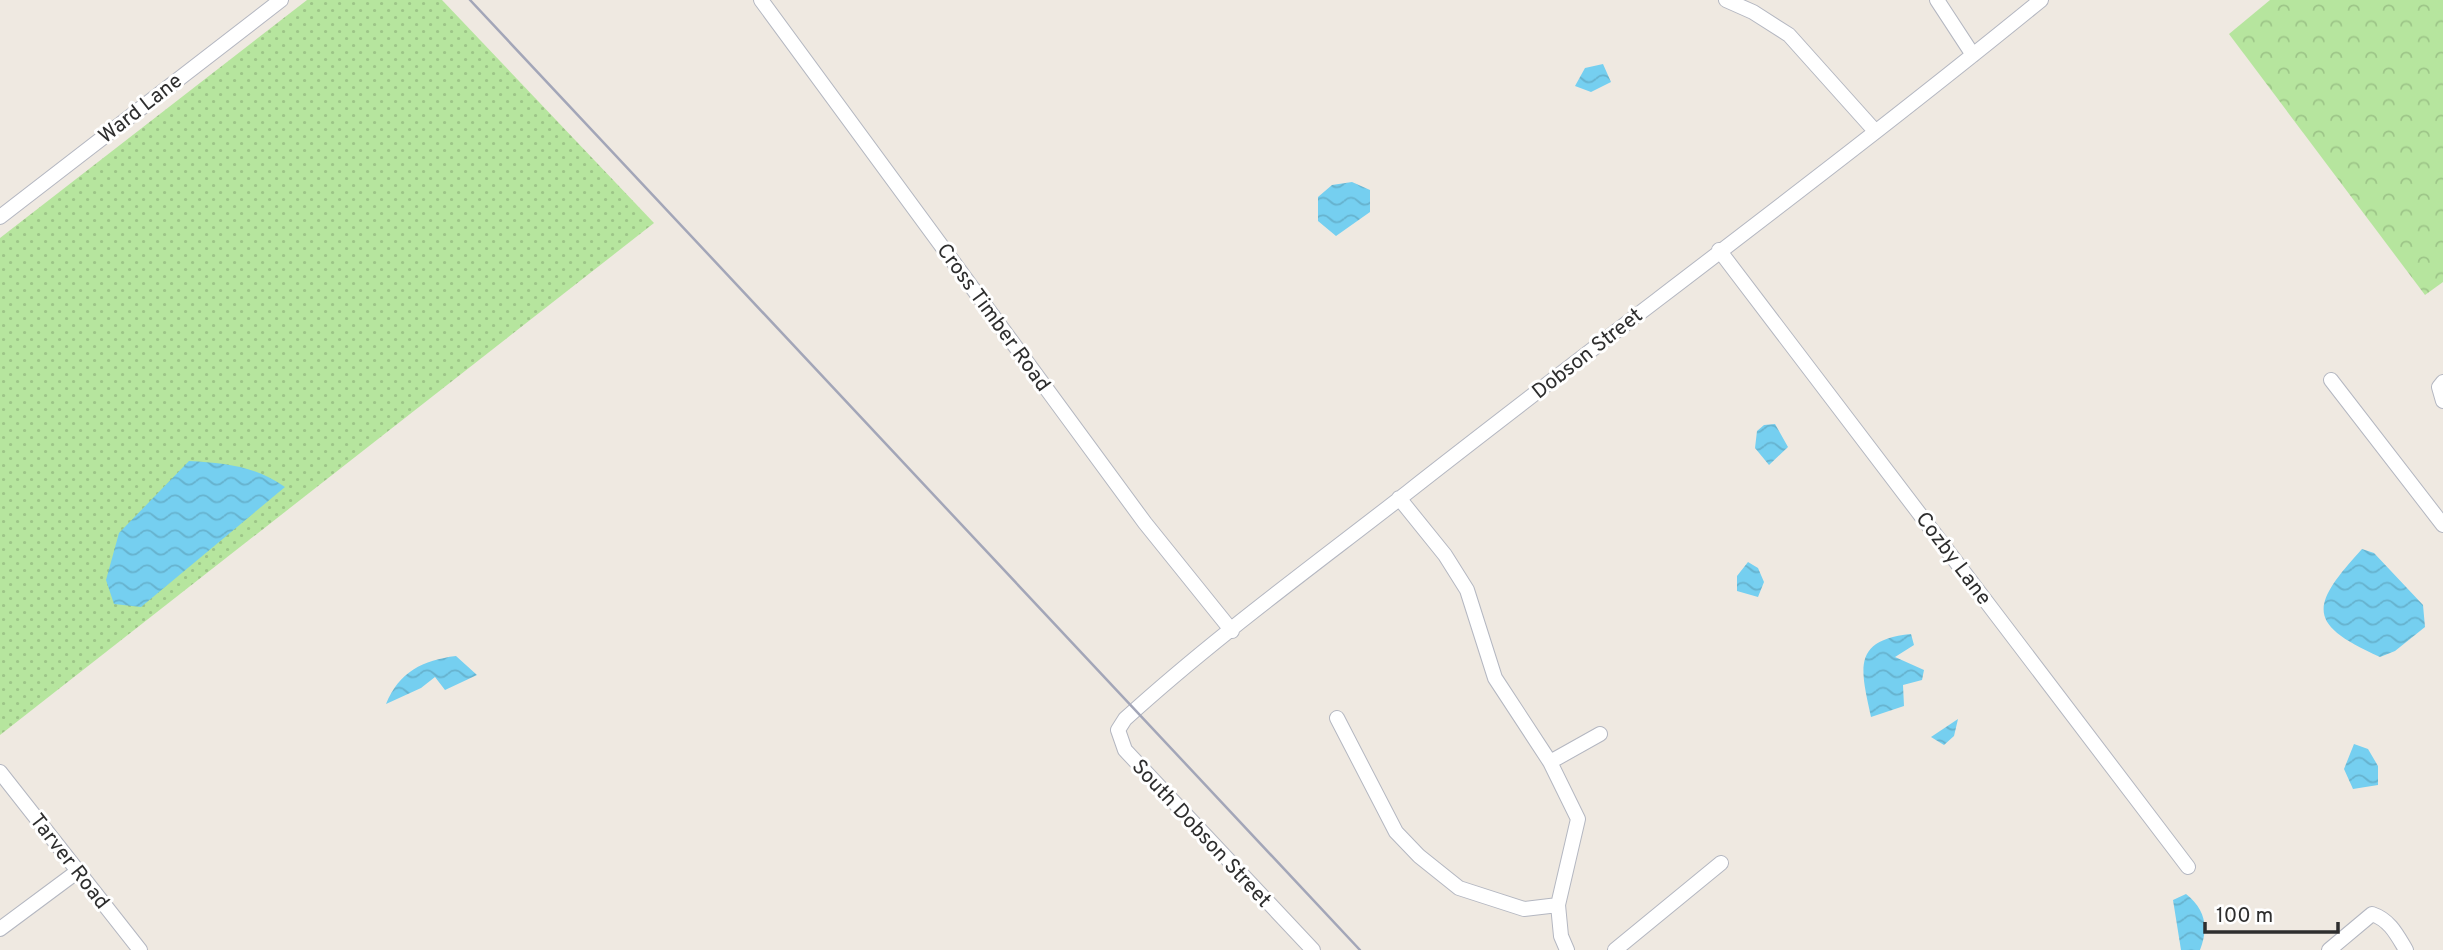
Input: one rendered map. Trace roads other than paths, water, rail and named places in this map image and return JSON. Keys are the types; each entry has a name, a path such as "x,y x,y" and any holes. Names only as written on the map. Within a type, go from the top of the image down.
{"street":[{"name":"Ward Lane","path":"0,216 281,0"},
{"name":"Cross Timber Road","path":"761,0 1121,490 1232,631"},
{"path":"1726,0 1753,12 1789,35 1875,131"},
{"path":"1937,0 1973,55"},
{"name":"Dobson Street","path":"1136,710 1399,498 2041,0"},
{"name":"Cozby Lane","path":"1719,250 2188,867"},
{"path":"2330,380 2443,524"},
{"path":"1399,498 1445,555 1467,590 1495,678 1550,762 1578,819 1558,905 1561,936 1567,950"},
{"name":"South Dobson Street","path":"1136,710 1118,730 1125,750 1313,950"},
{"path":"1337,719 1396,832 1419,856 1459,888 1524,909 1558,905"},
{"path":"1550,762 1600,734"},
{"name":"Tarver Road","path":"0,772 141,950"},
{"path":"1615,950 1721,863"},
{"path":"0,929 78,871"},
{"path":"2329,950 2372,914 2381,917 2406,950"}],"water":[{"path":"1603,64 1611,82 1591,92 1575,86 1585,68"},
{"path":"1352,182 1370,190 1370,212 1336,236 1318,221 1318,197 1332,185"},
{"path":"1775,424 1788,447 1769,465 1755,448 1757,431 1764,425"},
{"path":"189,461 251,470 285,487 141,607 114,604 106,580 119,533"},
{"path":"2362,549 2374,553 2423,605 2425,627 2395,651 2380,657 2339,634 2328,623 2324,612 2325,600 2332,585"},
{"path":"1748,562 1758,568 1764,582 1758,597 1737,591 1737,576"},
{"path":"1911,634 1914,645 1895,657 1924,670 1922,680 1903,685 1904,706 1871,717 1863,672 1869,651 1878,643 1892,637"},
{"path":"456,656 477,675 445,690 435,677 421,688 386,704 405,676 433,661"},
{"path":"1958,719 1954,736 1944,745 1931,737"},
{"path":"2354,744 2368,749 2378,766 2378,785 2353,789 2344,769"},
{"path":"2186,894 2204,919 2200,950 2181,950 2173,900"}],"railway":[{"path":"470,0 1360,950"}]}
